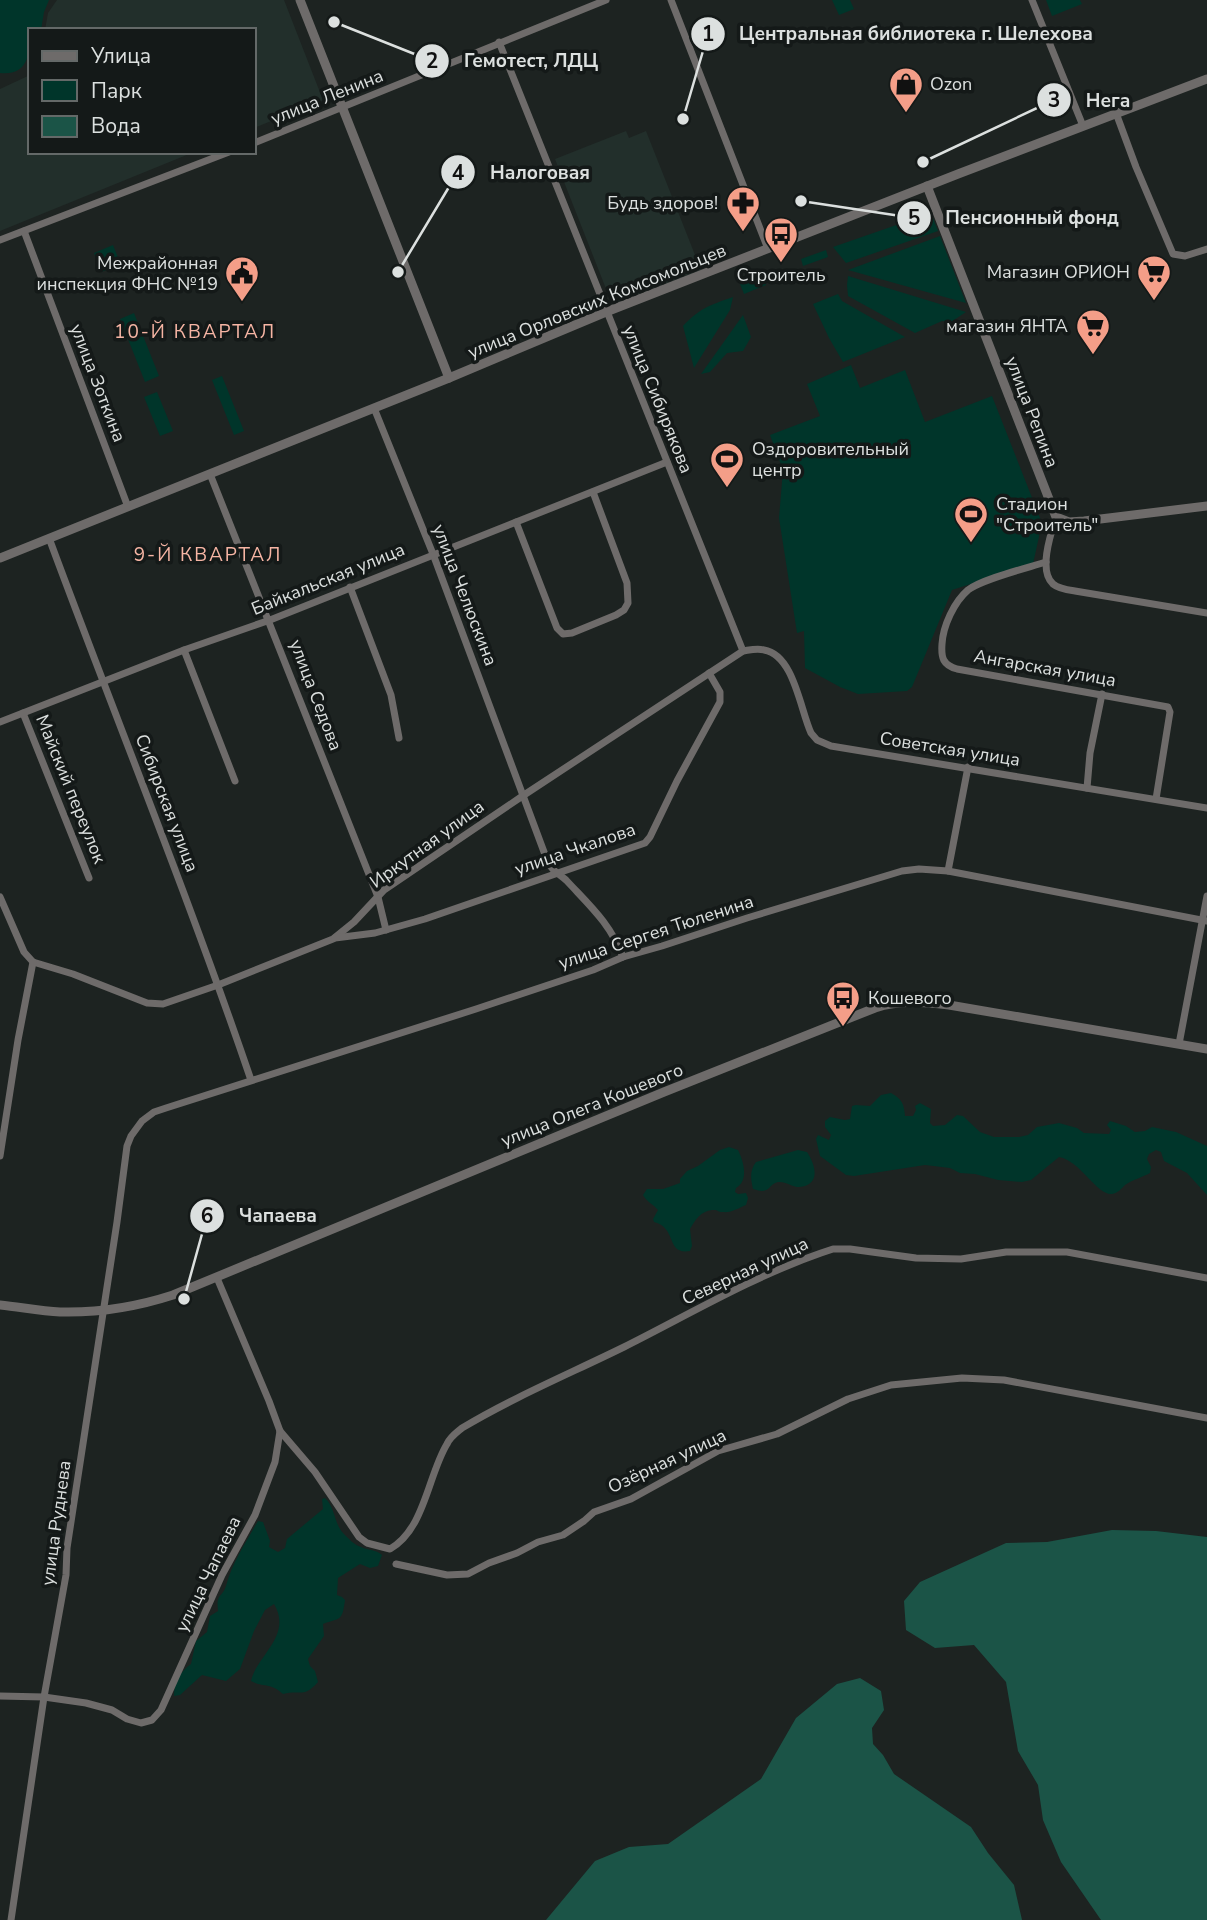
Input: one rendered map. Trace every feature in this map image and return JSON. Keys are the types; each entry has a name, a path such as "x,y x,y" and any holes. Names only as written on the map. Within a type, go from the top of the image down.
{"street":[{"path":"300,0 449,378"},
{"name":"улица Ленина","path":"256,142 606,0"},
{"path":"671,0 768,249"},
{"path":"1032,0 1083,127"},
{"name":"улица Сибирякова","path":"499,42 743,651"},
{"name":"улица Орловских Комсомольцев","path":"0,558 449,378 606,312 1207,79"},
{"path":"1116,113 1173,254 1185,256 1207,249"},
{"path":"0,240 224,154"},
{"name":"улица Репина","path":"927,186 1056,517"},
{"name":"улица Зоткина","path":"24,231 128,507"},
{"name":"улица Челюскина","path":"374,408 433,554 547,860 551,868 602,918 623,957"},
{"name":"Байкальская улица","path":"0,722 184,650 270,620 667,463"},
{"name":"улица Седова","path":"210,474 378,897 386,930"},
{"path":"516,522 557,628 563,634 572,634 620,613 628,603 627,583 593,492"},
{"path":"1207,506 1084,522 1069,522 1056,517 1046,562 1050,581 1060,588 1207,613"},
{"name":"Сибирская улица","path":"49,538 218,985 251,1080"},
{"name":"Ангарская улица","path":"1046,562 979,584 967,591 947,624 942,640 942,659 948,666 957,669 1166,706 1170,714 1156,799"},
{"path":"349,587 391,695 399,738"},
{"path":"184,650 235,781"},
{"name":"Советская улица","path":"743,651 767,650 777,656 787,666 809,727 817,740 840,748 1207,808"},
{"name":"Иркутная улица","path":"33,962 154,1005 218,985 332,939 354,922 384,890 743,651"},
{"name":"улица Чкалова","path":"332,939 369,934 425,919 639,846 648,840 720,702 720,692 709,673"},
{"path":"1087,788 1090,753 1102,694"},
{"name":"Майский переулок","path":"23,713 89,878"},
{"path":"948,871 968,767"},
{"name":"улица Сергея Тюленина","path":"133,1132 154,1112 567,978 623,957 896,873 919,869 948,871 1205,921"},
{"path":"1179,1044 1205,921 1207,896"},
{"path":"0,897 4,915 24,952 33,962 0,1156"},
{"name":"улица Олега Кошевого","path":"0,1305 59,1312 103,1310 160,1299 217,1278 677,1087 885,1005 919,1001 949,1005 1207,1049"},
{"name":"улица Руднева","path":"11,1920 44,1697 66,1575 67,1548 116,1234 127,1146 133,1132"},
{"name":"Северная улица","path":"280,1431 315,1472 359,1537 367,1544 390,1549 413,1524 445,1446 462,1428 548,1381 623,1347 729,1293 821,1252 850,1249 916,1258 961,1259 1018,1252 1067,1252 1207,1278"},
{"path":"217,1278 280,1431"},
{"name":"Озёрная улица","path":"396,1564 447,1576 468,1574 538,1542 563,1535 600,1509 631,1499 718,1451 777,1434 848,1399 891,1385 962,1378 1004,1380 1207,1418"},
{"name":"улица Чапаева","path":"44,1697 86,1703 112,1710 134,1721 148,1722 155,1718 219,1582 255,1515 275,1462 280,1431"},
{"path":"0,1696 44,1697"}],"shaded area":[{"path":"57,0 284,0 323,100 256,127 256,28 45,28 48,13"},
{"path":"28,76 28,154 189,154 0,231 0,89"},
{"path":"626,131 629,138 646,131 701,270 612,304 555,159"}],"green space":[{"path":"0,0 49,0 41,28 28,28 28,54 23,66 10,73 0,73"},
{"path":"832,0 850,0 854,9 839,15"},
{"path":"1046,0 1080,0 1082,4 1052,16"},
{"path":"931,213 938,231 846,263 833,247"},
{"path":"940,236 966,303 848,270"},
{"path":"113,245 121,265 101,272 94,253"},
{"path":"826,250 828,257 803,266 801,259"},
{"path":"762,276 766,285 744,294 740,284"},
{"path":"848,276 966,312 951,322 942,321 915,333 848,296"},
{"path":"838,294 842,301 905,337 843,362 813,304"},
{"path":"733,297 730,310 694,368 683,326 706,308"},
{"path":"134,313 159,376 145,382 120,319"},
{"path":"743,315 751,337 743,351 727,353 710,372 701,374"},
{"name":"Стадион \"Строитель\"","path":"851,365 860,388 905,370 925,422 992,396 1042,523 1033,564 952,590 912,687 907,691 858,694 840,687 805,668 804,631 797,633 779,518 783,470 770,435 820,416 807,384"},
{"path":"222,376 244,431 234,435 212,380"},
{"path":"157,392 173,431 160,436 144,397"},
{"path":"891,1093 902,1102 905,1116 913,1116 915,1106 920,1103 931,1109 930,1123 933,1126 945,1125 957,1115 963,1116 980,1132 994,1137 1019,1137 1028,1135 1037,1127 1059,1123 1084,1133 1109,1134 1111,1130 1107,1125 1110,1121 1135,1132 1152,1127 1176,1132 1207,1146 1207,1195 1187,1173 1164,1161 1161,1152 1156,1150 1149,1154 1147,1159 1151,1167 1150,1173 1112,1194 1100,1189 1074,1165 1059,1157 1031,1180 1022,1182 998,1180 925,1165 846,1175 820,1156 816,1139 818,1135 829,1140 831,1135 825,1127 825,1121 830,1117 850,1119 852,1106 870,1106 881,1095"},
{"path":"729,1147 738,1150 742,1160 743,1181 735,1192 746,1193 746,1205 729,1212 712,1210 702,1214 690,1229 690,1251 677,1249 666,1230 654,1222 658,1210 643,1195 647,1189 663,1189 680,1183 687,1171"},
{"path":"798,1150 807,1152 812,1162 815,1173 811,1182 799,1187 778,1182 766,1190 753,1189 751,1172 756,1162"},
{"path":"325,1498 340,1529 347,1537 358,1546 382,1555 378,1566 370,1568 360,1564 338,1578 337,1595 345,1600 343,1612 339,1618 323,1624 324,1636 308,1659 318,1682 305,1692 283,1694 274,1688 251,1681 272,1645 279,1626 279,1615 274,1604 265,1610 254,1631 240,1669 226,1681 202,1675 180,1695 174,1696 178,1678 191,1664 196,1641 207,1632 210,1616 218,1611 219,1598 258,1521 263,1522 270,1541 269,1547 278,1552 285,1548 287,1539 323,1509 322,1499"}],"water":[{"path":"1112,1530 1156,1531 1207,1537 1207,1920 1101,1920 1061,1862 1043,1820 1038,1785 1018,1751 1006,1682 974,1645 935,1648 906,1630 904,1601 920,1582 1006,1543 1047,1542"},
{"path":"860,1678 881,1691 884,1710 872,1728 873,1744 894,1774 971,1827 1014,1885 1022,1920 546,1920 595,1861 629,1847 668,1844 761,1779 796,1718 837,1684"}],"place":[{"name":"Гемотест, ЛДЦ","path":"334,22"},
{"name":"Ozon","path":"906,114"},
{"name":"Центральная библиотека г. Шелехова","path":"683,119"},
{"name":"Нега","path":"923,162"},
{"name":"Пенсионный фонд","path":"801,201"},
{"name":"Будь здоров!","path":"743,233"},
{"name":"Строитель","path":"781,264"},
{"name":"Налоговая","path":"398,272"},
{"name":"Магазин ОРИОН","path":"1154,302"},
{"name":"Межрайонная инспекция ФНС №19","path":"242,303"},
{"name":"магазин ЯНТА","path":"1093,356"},
{"name":"Оздоровительный центр","path":"727,489"},
{"name":"Стадион \"Строитель\"","path":"971,544"},
{"name":"Кошевого","path":"843,1028"},
{"name":"Чапаева","path":"184,1299"}],"district":[{"name":"10-Й КВАРТАЛ","path":"195,332"},
{"name":"9-Й КВАРТАЛ","path":"208,555"}]}
